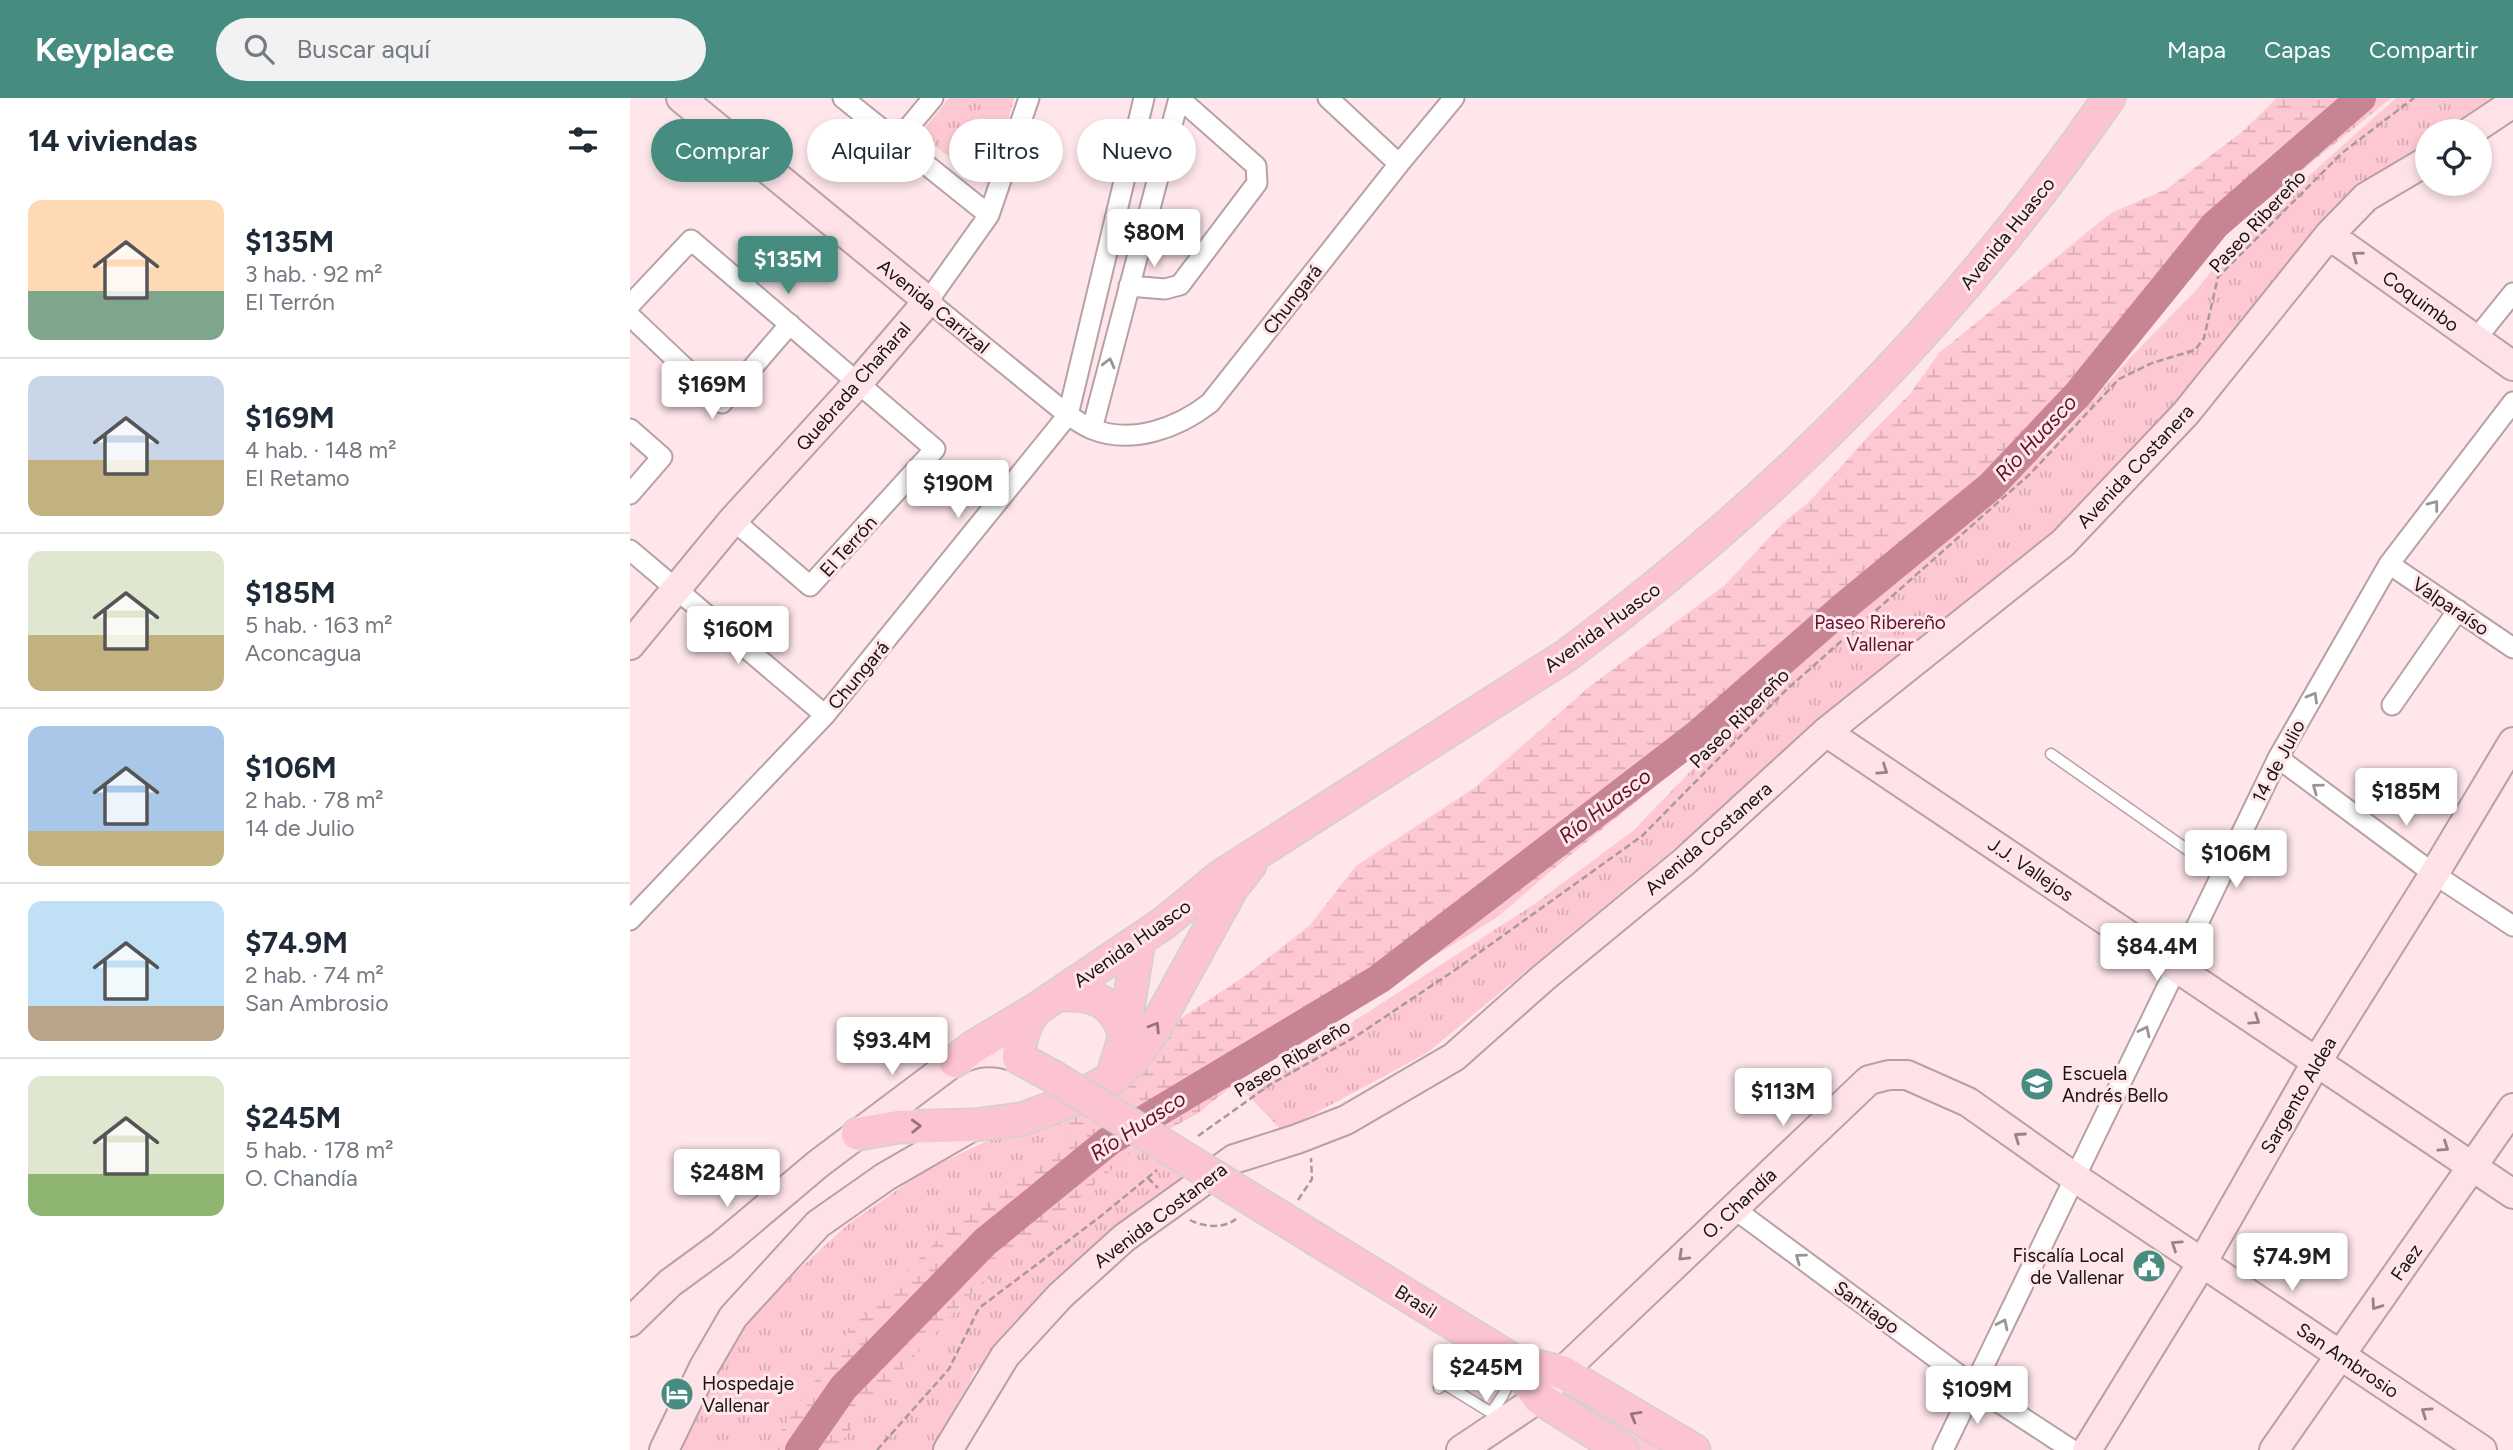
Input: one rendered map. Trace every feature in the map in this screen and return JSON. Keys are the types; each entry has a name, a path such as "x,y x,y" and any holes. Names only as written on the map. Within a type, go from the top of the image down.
{"main road":[{"name":"Avenida Huasco","path":"955,1061 1151,932 1210,884 1567,655 1670,576 1759,500 1864,399 1956,298 2042,191 2109,98"},
{"path":"858,1133 898,1127 975,1125 1022,1118 1046,1111 1111,1079 1131,1062 1155,1028 1232,888 1259,853"},
{"path":"1111,1079 1151,932 1176,927 1186,937 1191,950 1189,965"},
{"path":"1020,1058 1020,1040 1027,1021 1046,1003 1081,994 1100,1001 1116,1014 1124,1032"},
{"name":"Brasil","path":"1020,1058 1319,1241 1473,1341 1514,1361 1562,1373 1694,1450"},
{"name":"Brasil","path":"1514,1361 1539,1398 1622,1450"}],"street":[{"name":"Avenida Carrizal","path":"681,98 1068,415 1092,429"},
{"path":"843,98 870,119"},
{"path":"916,119 933,98"},
{"name":"Quebrada Chañaral","path":"630,645 733,520 858,383 928,301 989,215 1028,98"},
{"path":"1068,415 1144,98"},
{"path":"1092,429 1129,286 1179,98 1256,166 1257,183 1180,285 1165,289 1129,286"},
{"path":"1328,98 1399,164"},
{"name":"Chungará","path":"1092,429 1120,434 1150,432 1182,422 1210,403 1454,98"},
{"path":"2489,119 2513,103"},
{"name":"Avenida Costanera","path":"948,1450 1005,1356 1059,1296 1124,1238 1234,1159 1297,1139 1346,1119 1454,1057 1543,978 1685,861 1826,732 2063,543 2186,413 2329,235 2366,197 2415,167"},
{"path":"935,171 989,215"},
{"name":"Coquimbo","path":"2329,235 2513,366"},
{"name":"El Terrón","path":"630,304 691,240 935,449 810,586 733,520"},
{"path":"2475,340 2513,293"},
{"path":"630,316 722,403 790,324"},
{"name":"14 de Julio","path":"1943,1450 2277,758 2389,564 2513,402"},
{"name":"Chungará","path":"630,920 825,715 1068,415"},
{"path":"630,429 662,457 630,494"},
{"path":"630,550 825,715"},
{"name":"Valparaíso","path":"2389,564 2513,648"},
{"path":"2392,705 2458,610"},
{"name":"J.J. Vallejos","path":"1826,732 2513,1194"},
{"name":"Sargento Aldea","path":"2087,1450 2202,1262 2317,1061 2513,742"},
{"path":"2277,758 2434,874 2513,926"},
{"path":"630,1322 670,1283 722,1245 858,1133 955,1061 979,1052 1006,1053 1020,1058"},
{"name":"O. Chandía","path":"1461,1450 1498,1417 1539,1398 1733,1208 1870,1080 1889,1075 1908,1075 1968,1102 2074,1177"},
{"name":"Faez","path":"2274,1450 2513,1108"},
{"path":"664,1450 733,1317 818,1224 885,1177 975,1125"},
{"name":"San Ambrosio","path":"2074,1177 2483,1450"},
{"name":"Santiago","path":"1733,1208 1974,1386 2072,1450"}],"lane":[{"path":"2051,754 2222,874"},
{"path":"1473,1341 1508,1373 1508,1384 1498,1417 1441,1385 1473,1341"}],"path":[{"name":"Paseo Ribereño","path":"1194,1139 1271,1084 1355,1037 1455,970 1642,836 1785,691 2030,474 2119,379 2152,363 2194,350 2204,338 2218,277 2342,153 2414,98"},
{"path":"877,1450 949,1369 979,1308 1157,1170"}],"green space":[{"path":"949,98 1014,98 1009,119 949,119 949,156 935,146 935,119 932,119"},
{"path":"2277,98 2391,98 2184,270 2071,393 2015,459 1832,635 1812,628 1714,715 1716,737 1499,916 1288,1047 1197,1114 1156,1136 858,1450 741,1450 987,1158 1128,1067 1183,1017 1245,976 1310,925 1356,866 1474,788 1588,688 1725,585 1783,523 1809,502 1910,394 1939,353 2111,213 2167,189 2242,132"},
{"name":"Paseo Ribereño Vallenar","path":"2396,98 2508,98 2478,119 2415,119 2415,163 2331,211 2181,405 2054,534 1427,1053 1282,1131 1245,1092 1536,903 1634,830 1787,671 1862,602 2010,486 2028,466 2050,449 2217,264 2294,189"},
{"path":"1058,1121 1066,1136 956,1221 851,1328 768,1450 679,1450 738,1326 846,1226 924,1171 989,1140"},
{"path":"1138,1146 1187,1181 1087,1258 975,1371 936,1450 836,1450 859,1418 966,1299"},
{"path":"1585,1399 1667,1450 1634,1450 1570,1401"}],"waterway":[{"name":"Río Huasco","path":"800,1450 843,1388 985,1242 1109,1141 1379,979 1696,736 1846,605 1991,486 2078,394 2215,225 2361,98"}],"place":[{"name":"Escuela Andrés Bello","path":"2037,1084"},
{"name":"Fiscalía Local de Vallenar","path":"2149,1266"},
{"name":"Hospedaje Vallenar","path":"677,1394"}]}
